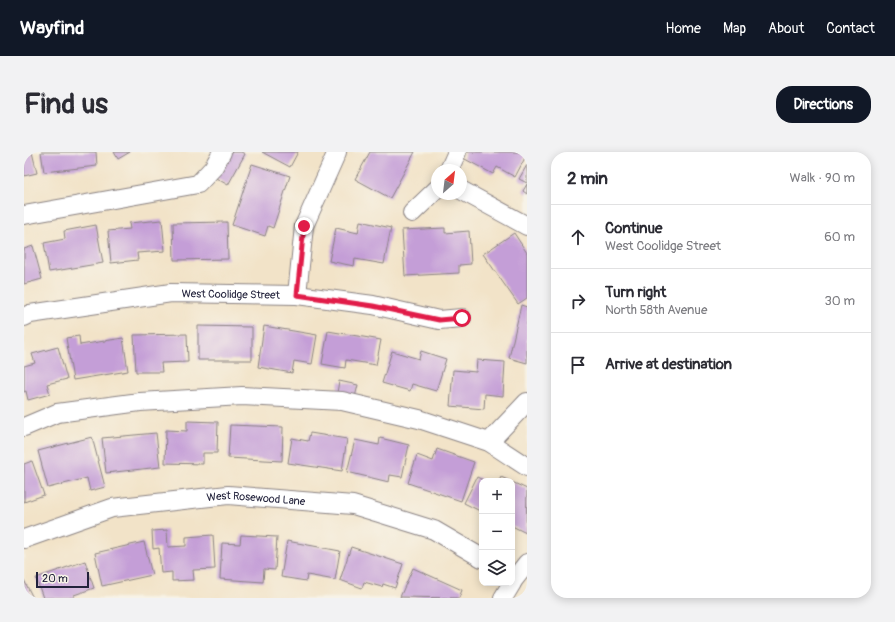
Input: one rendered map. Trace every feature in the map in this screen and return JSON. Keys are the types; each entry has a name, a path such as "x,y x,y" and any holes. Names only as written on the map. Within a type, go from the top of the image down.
{"street":[{"path":"24,215 198,184 213,168 222,152"},
{"path":"297,295 304,226 337,152"},
{"path":"452,164 457,152"},
{"path":"467,193 527,226"},
{"path":"412,213 431,195"},
{"name":"West Coolidge Street","path":"24,317 30,314 171,293 297,295 373,306 439,320 462,318"},
{"path":"24,427 57,414 140,402 242,396 342,401 419,419 489,442 527,467"},
{"path":"489,442 527,402"},
{"name":"West Rosewood Lane","path":"24,539 112,508 228,495 353,505 434,530 479,556"},
{"path":"515,580 527,563"},
{"path":"503,598 511,586"}],"building":[{"path":"24,152 32,152 37,173 24,176"},
{"path":"41,152 96,152 97,166 44,172"},
{"path":"114,152 130,152 118,159"},
{"path":"228,152 241,152 245,154 228,185 214,177"},
{"path":"262,152 298,152 290,167"},
{"path":"370,152 415,152 390,198 355,179"},
{"path":"466,152 527,152 527,154 515,177 497,167 493,174 463,158"},
{"path":"252,164 290,176 273,228 268,226 265,236 232,225"},
{"path":"527,165 527,183 519,179"},
{"path":"527,184 527,194 523,191"},
{"path":"162,220 165,251 137,253 138,260 111,263 108,231 130,229 129,223"},
{"path":"360,221 391,228 384,264 355,259 354,266 329,261 336,228 358,233"},
{"path":"227,222 228,259 174,260 173,223"},
{"path":"96,225 103,263 49,272 44,243 65,239 64,231"},
{"path":"445,228 445,233 469,231 471,264 459,265 459,273 405,276 402,230"},
{"path":"514,233 527,253 527,298 518,304 483,254"},
{"path":"33,246 42,279 24,284 24,249"},
{"path":"521,305 527,307 527,363 509,358"},
{"path":"198,326 252,327 252,360 198,360"},
{"path":"264,326 317,335 312,364 294,361 292,373 258,367"},
{"path":"328,331 381,340 376,365 346,360 345,368 322,364"},
{"path":"187,334 188,362 161,363 162,372 136,372 134,335"},
{"path":"79,336 80,345 123,338 128,371 73,380 66,338"},
{"path":"58,347 67,379 47,384 50,394 28,400 26,391 24,392 24,366 35,363 32,354"},
{"path":"392,351 419,359 421,351 446,359 436,391 412,384 410,391 382,383"},
{"path":"477,360 505,362 503,396 485,394 484,409 450,406 453,370 476,372"},
{"path":"339,381 358,385 355,397 337,393"},
{"path":"187,421 218,422 217,453 203,453 203,464 165,463 166,430 187,431"},
{"path":"230,425 283,427 282,461 228,458"},
{"path":"156,433 160,467 106,473 102,438"},
{"path":"310,433 347,439 342,471 288,463 292,438 308,441"},
{"path":"92,437 105,487 90,491 87,478 48,488 38,451"},
{"path":"380,438 409,445 402,477 390,475 389,482 347,472 355,440 379,445"},
{"path":"437,449 474,462 461,501 408,483 417,455 433,461"},
{"path":"32,461 44,495 24,502 24,464"},
{"path":"477,477 479,478 479,510 464,503"},
{"path":"515,483 527,489 526,533 515,528"},
{"path":"167,530 168,547 186,546 186,537 213,535 215,569 193,570 194,580 172,581 172,572 161,573 159,548 153,549 152,531"},
{"path":"241,535 277,537 275,570 264,569 263,582 220,579 222,543 240,544"},
{"path":"287,541 340,551 335,580 307,575 306,581 281,577"},
{"path":"144,542 152,575 102,586 95,553"},
{"path":"351,547 403,564 395,588 383,584 382,587 364,582 362,588 340,580"},
{"path":"85,561 94,588 74,595 74,598 43,598 36,578"},
{"path":"413,568 462,590 459,598 400,597"},
{"path":"24,580 33,598 24,598"}],"route":[{"path":"304,226 297,295 373,306 439,320 462,318"}]}
